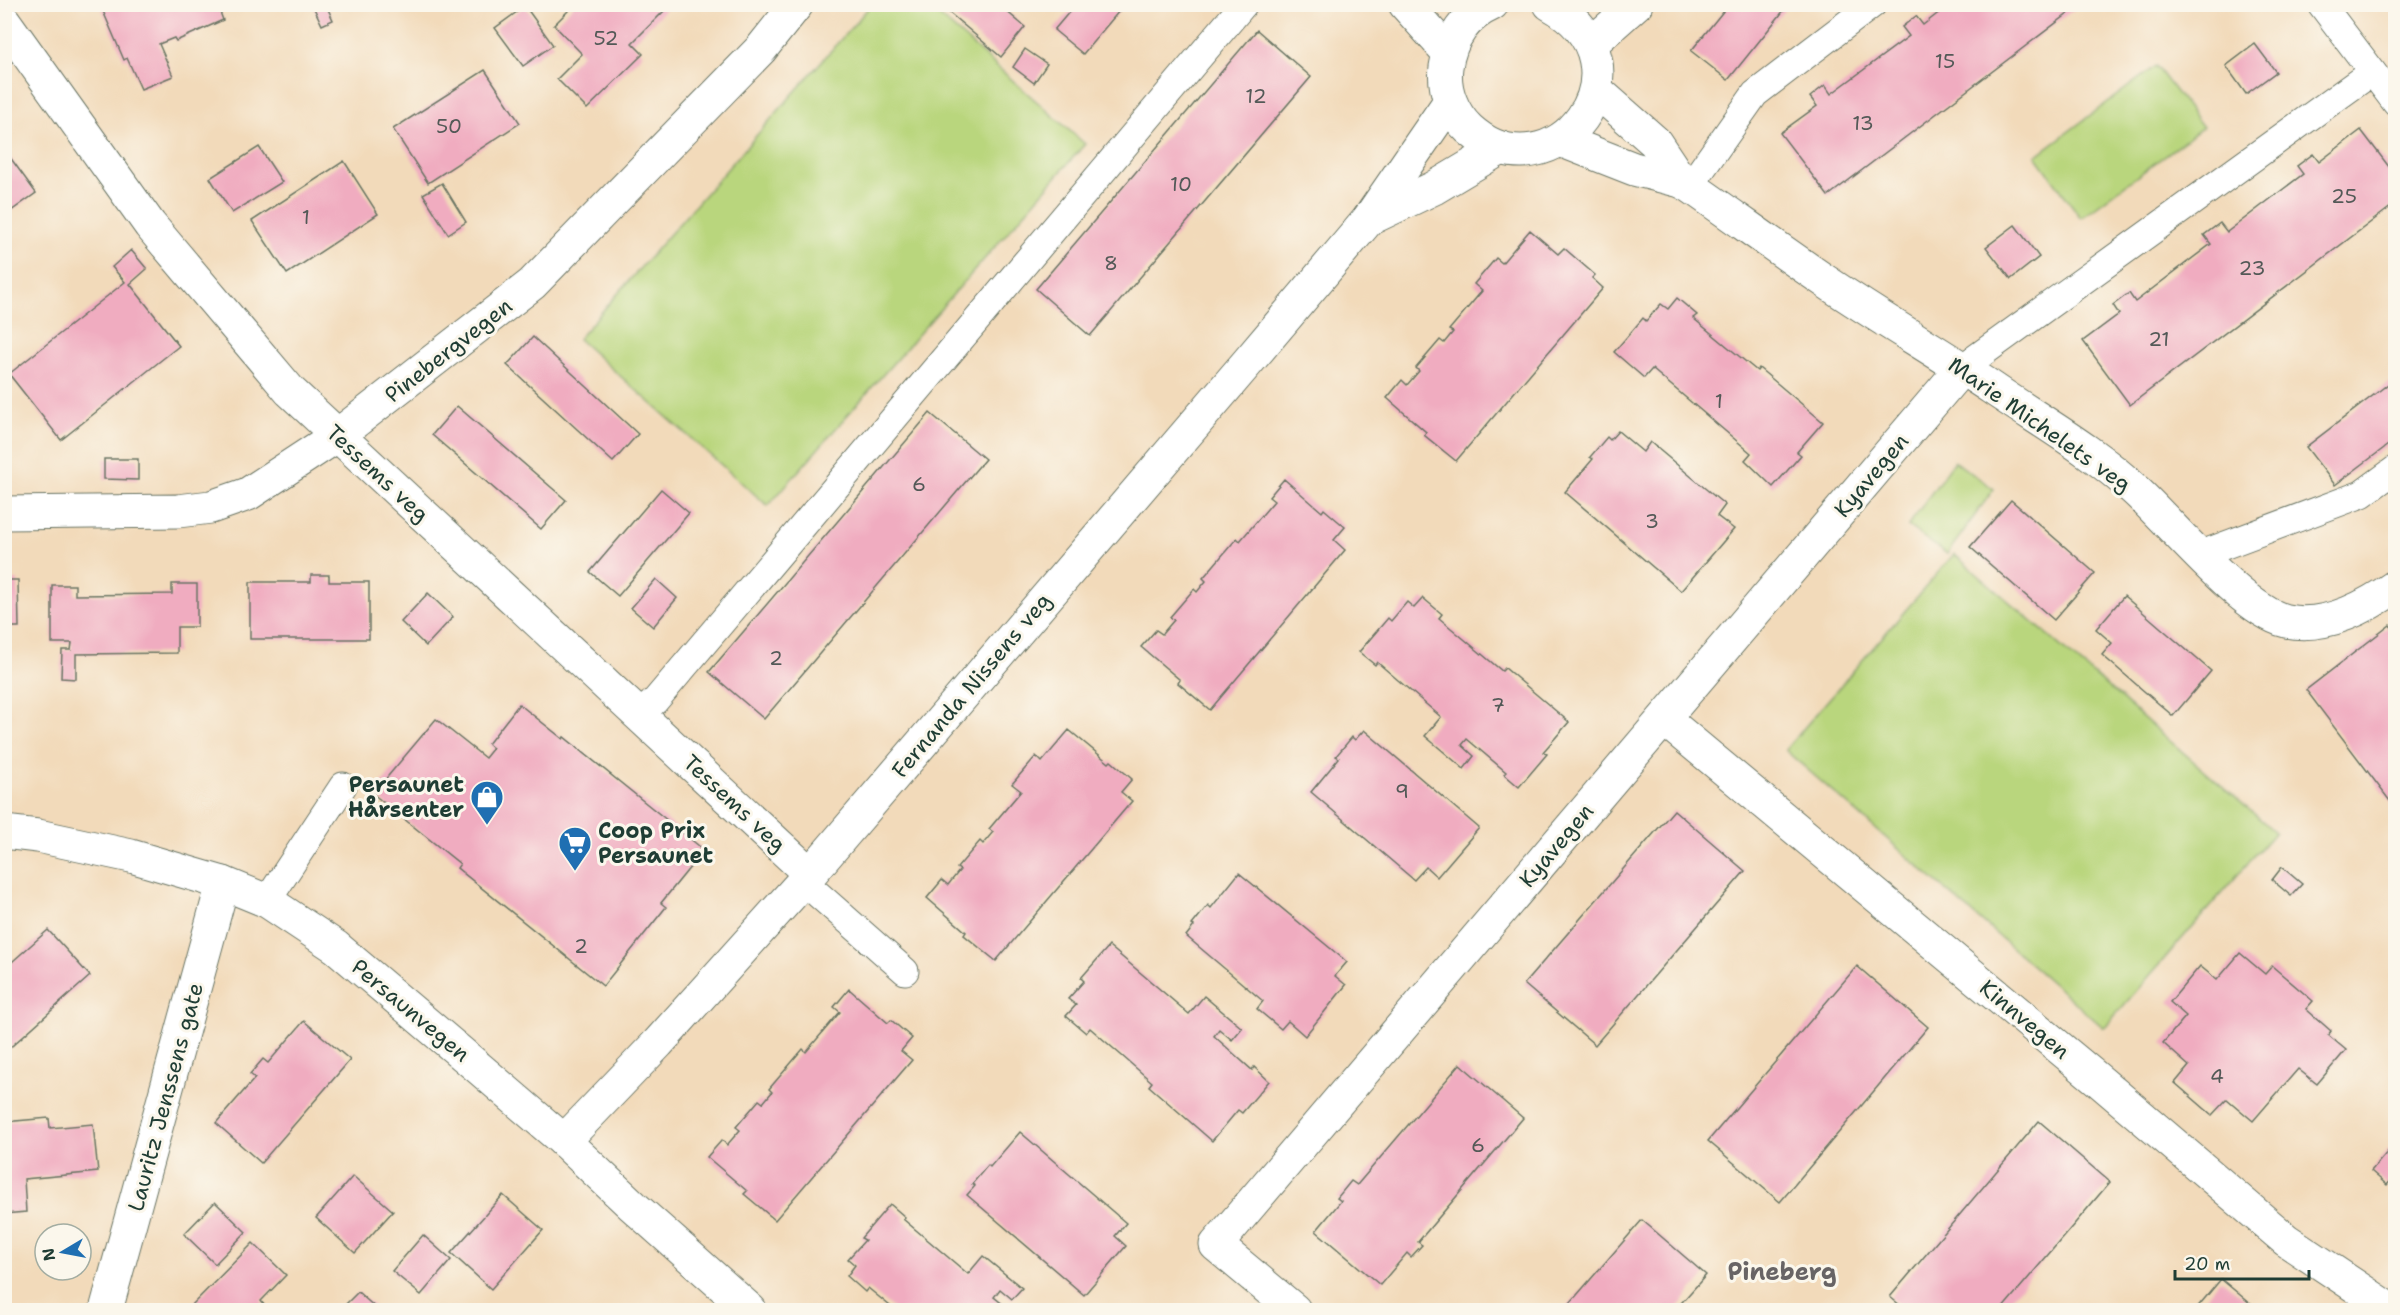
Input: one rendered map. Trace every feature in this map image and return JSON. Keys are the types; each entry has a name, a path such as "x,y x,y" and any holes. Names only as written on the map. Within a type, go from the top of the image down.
{"street":[{"name":"Pinebergvegen","path":"4,513 178,511 211,507 248,494 338,435 532,284 761,49 797,4"},
{"path":"1405,4 1448,52"},
{"path":"1489,5 1471,17 1457,33 1448,52 1445,76 1450,101 1461,122 1479,138 1500,148 1521,151 1541,148 1560,140 1576,127 1588,110 1596,90 1597,67 1591,44 1581,27 1566,13 1550,4"},
{"path":"1591,44 1636,4"},
{"name":"Tessems veg","path":"4,21 150,225 290,391 639,714 806,878"},
{"name":"Marie Michelets veg","path":"1596,90 1655,142 1685,183 1828,283 1962,368 2090,454 2135,490 2199,555 2254,605 2285,621 2314,623 2345,615 2396,586"},
{"name":"Fernanda Nissens veg","path":"564,1141 658,1043 806,878 1368,220 1450,101"},
{"name":"Marie Michelets veg","path":"1560,140 1634,169 1685,183"},
{"name":"Fernanda Nissens veg","path":"1368,220 1434,188 1500,148"},
{"name":"Kyavegen","path":"1294,1311 1216,1245 1962,368"},
{"name":"Kinnvegen","path":"1664,719 2102,1083 2286,1240 2391,1311"},
{"name":"Persaunvegen","path":"4,832 38,836 131,856 223,883 267,901 336,947 564,1141 750,1311"},
{"name":"Lauritz Jenssens gate","path":"106,1311 223,883"}],"lane":[{"path":"639,714 655,701 1244,4"},
{"path":"1685,183 1755,94 1873,4"},
{"path":"2321,4 2396,103"},
{"path":"1962,368 2372,72"},
{"path":"2199,555 2362,494 2396,469"},
{"path":"267,901 343,786"},
{"path":"806,878 905,971"}],"green space":[{"path":"871,5 927,5 1085,144 768,506 578,339"},
{"path":"2156,66 2203,127 2081,218 2036,156"},
{"path":"1954,461 1994,489 1947,554 1908,526"},
{"path":"1954,554 2275,832 2104,1028 1785,750"}],"building":[{"path":"100,4 217,4 223,20 176,41 174,38 159,44 173,76 141,89 127,58 124,60"},
{"path":"312,4 334,4 327,7 333,20 322,25"},
{"path":"575,4 671,4 632,43 643,54 587,109 557,79 582,54 554,25"},
{"path":"939,4 998,4 1025,27 1001,57"},
{"path":"1076,4 1125,4 1083,54 1054,30"},
{"path":"1729,4 1789,4 1728,80 1691,51"},
{"path":"1950,4 2081,4 1828,196 1780,133 1817,106 1810,97 1825,85 1831,94 1909,36 1902,27 1916,16 1923,25"},
{"path":"525,6 553,45 523,66 495,28"},
{"path":"1257,30 1311,77 1090,336 1036,289"},
{"path":"2255,44 2276,72 2246,94 2226,66"},
{"path":"1025,49 1047,64 1034,83 1013,67"},
{"path":"485,70 520,123 428,183 393,129"},
{"path":"2361,130 2396,176 2396,203 2130,405 2083,341 2119,314 2113,305 2129,293 2135,302 2211,244 2204,235 2220,223 2227,232 2303,174 2297,166 2313,154 2319,162"},
{"path":"259,147 282,182 232,213 210,178"},
{"path":"4,149 36,193 4,216"},
{"path":"344,161 378,214 287,274 252,221"},
{"path":"442,183 466,222 448,234 423,194"},
{"path":"2015,225 2039,257 2011,279 1986,247"},
{"path":"1530,230 1558,254 1564,248 1595,275 1592,278 1603,288 1456,461 1424,435 1426,432 1387,398 1402,380 1407,385 1419,371 1416,368 1440,340 1444,343 1453,332 1449,330 1482,291 1474,284 1496,258 1502,263"},
{"path":"131,250 147,269 130,284 179,346 61,440 9,374 125,282 112,267"},
{"path":"1677,298 1697,315 1693,318 1757,371 1759,368 1823,422 1797,452 1801,455 1773,487 1745,460 1751,453 1652,369 1644,378 1614,352 1643,318 1646,321 1661,304 1668,309"},
{"path":"533,337 638,434 613,462 507,365"},
{"path":"2396,378 2396,439 2335,485 2306,447"},
{"path":"457,406 566,500 541,529 432,435"},
{"path":"930,413 985,459 764,719 709,672"},
{"path":"1618,431 1643,452 1650,442 1725,505 1717,516 1734,529 1681,591 1565,492 1593,459 1590,457 1607,437 1610,440"},
{"path":"104,459 138,459 138,480 104,479"},
{"path":"1284,479 1322,512 1324,509 1345,527 1334,540 1345,550 1210,710 1178,683 1180,680 1141,647 1156,630 1162,634 1174,620 1170,617 1194,589 1197,592 1206,581 1203,578 1237,538 1240,541 1274,501 1269,497"},
{"path":"661,489 689,513 618,596 590,572"},
{"path":"2011,500 2095,573 2054,620 1970,547"},
{"path":"311,575 329,575 329,582 369,582 369,639 250,639 250,582 311,582"},
{"path":"656,579 677,598 653,627 631,608"},
{"path":"4,580 18,580 19,627 4,627"},
{"path":"172,584 197,584 197,627 177,627 177,653 76,654 76,679 61,678 62,650 71,650 72,643 52,643 52,585 75,585 75,595 172,594"},
{"path":"428,593 453,617 426,646 401,622"},
{"path":"2124,596 2211,671 2173,716 2102,655 2112,643 2096,629"},
{"path":"1423,598 1442,614 1439,618 1502,671 1505,668 1569,722 1543,752 1547,754 1519,787 1504,774 1506,772 1467,739 1462,745 1474,756 1464,769 1425,736 1441,717 1377,662 1375,665 1359,652 1388,618 1391,621 1407,602 1414,608"},
{"path":"2390,625 2396,632 2396,809 2306,690"},
{"path":"519,704 563,739 564,737 704,850 661,903 666,907 603,986 457,868 460,864 373,794 436,719 485,758 493,748 488,744"},
{"path":"1069,730 1132,779 1121,792 1132,801 996,961 964,935 966,932 927,898 942,880 948,885 960,870 957,868 980,841 983,844 993,832 989,829 1021,791 1012,784 1036,756 1042,762"},
{"path":"1364,730 1479,828 1437,877 1426,867 1414,880 1311,792 1339,758 1336,756 1352,737 1355,740"},
{"path":"1674,810 1745,871 1595,1045 1524,984"},
{"path":"2282,867 2302,884 2291,896 2272,880"},
{"path":"1239,873 1347,962 1335,976 1346,985 1305,1036 1288,1021 1281,1029 1257,1009 1263,1001 1186,936 1208,905 1211,908"},
{"path":"48,930 90,976 4,1053 4,969"},
{"path":"1109,946 1189,1014 1204,996 1242,1028 1232,1040 1219,1029 1214,1036 1252,1070 1254,1067 1269,1081 1242,1113 1238,1110 1212,1141 1149,1086 1152,1082 1090,1028 1086,1033 1066,1016 1076,1005 1068,999 1084,981 1081,978"},
{"path":"2240,953 2265,974 2272,966 2313,1001 2306,1009 2331,1031 2328,1035 2346,1050 2317,1084 2298,1069 2253,1121 2227,1099 2212,1115 2175,1083 2189,1066 2163,1043 2186,1016 2170,1002 2200,966 2217,980"},
{"path":"1857,966 1928,1027 1780,1202 1708,1141"},
{"path":"849,989 888,1023 891,1020 912,1038 901,1051 912,1060 775,1220 744,1194 747,1191 707,1157 722,1140 727,1145 740,1130 736,1127 759,1100 763,1103 772,1092 769,1089 803,1049 806,1052 840,1012 834,1007"},
{"path":"304,1021 350,1060 261,1163 216,1123 255,1078 250,1074 263,1059 268,1063"},
{"path":"1460,1064 1523,1118 1418,1242 1422,1245 1411,1257 1407,1253 1380,1285 1316,1231 1341,1201 1337,1198 1351,1181 1357,1185"},
{"path":"49,1118 50,1128 93,1124 98,1172 24,1179 26,1212 4,1214 4,1122"},
{"path":"2039,1121 2110,1182 2001,1310 1906,1310 1890,1297"},
{"path":"1020,1132 1126,1223 1115,1236 1126,1246 1084,1295 967,1195 975,1186 972,1184"},
{"path":"2396,1142 2396,1179 2394,1177 2387,1185 2371,1171"},
{"path":"353,1176 393,1211 355,1253 316,1218"},
{"path":"503,1195 543,1230 491,1289 451,1253"},
{"path":"215,1202 246,1232 215,1264 184,1234"},
{"path":"890,1204 905,1217 903,1219 968,1274 983,1256 1022,1288 1012,1299 1000,1289 994,1297 1010,1310 895,1310 868,1288 865,1292 847,1276 855,1265 848,1259 865,1240 861,1238"},
{"path":"1642,1220 1706,1275 1675,1310 1564,1310"},
{"path":"4,1226 10,1262 4,1263"},
{"path":"423,1235 451,1260 421,1295 392,1271"},
{"path":"253,1243 286,1275 261,1301 268,1310 187,1310"},
{"path":"2221,1279 2258,1310 2195,1310"},
{"path":"358,1292 378,1310 340,1310"}],"place":[{"name":"Persaunet Hårsenter","path":"487,826"},
{"name":"Coop Prix Persaunet","path":"575,872"}],"district":[{"name":"Pineberg","path":"1782,1272"}]}
